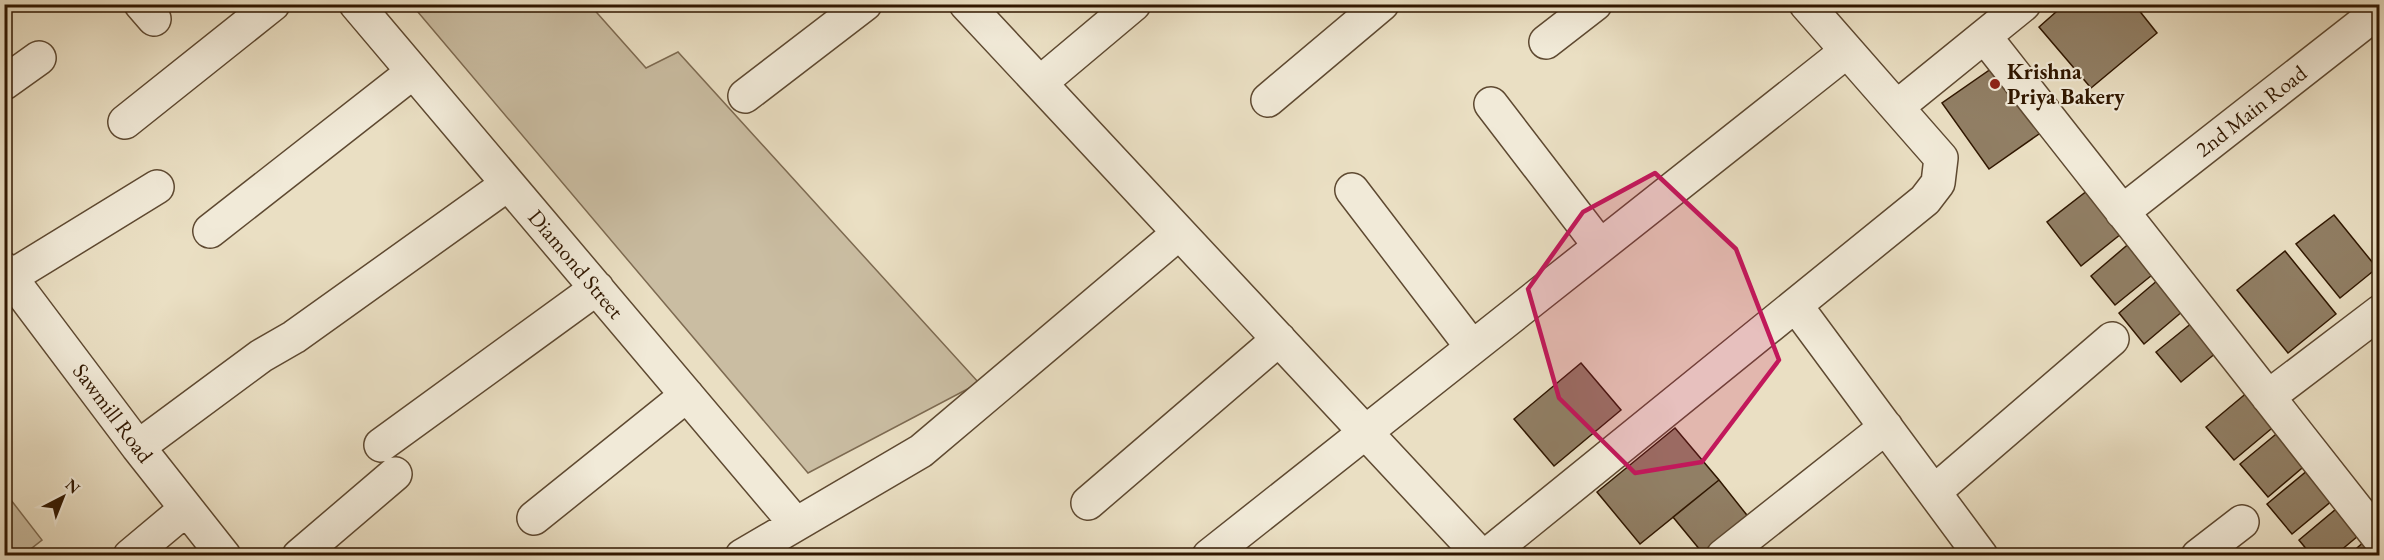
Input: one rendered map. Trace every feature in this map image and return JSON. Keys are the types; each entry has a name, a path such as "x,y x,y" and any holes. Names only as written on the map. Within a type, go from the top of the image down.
{"street":[{"path":"125,122 273,4"},
{"name":"Diamond Street","path":"356,4 795,523"},
{"path":"745,96 865,4"},
{"path":"966,4 1481,555"},
{"path":"1040,83 1134,4"},
{"path":"1268,100 1382,4"},
{"path":"1546,42 1595,4"},
{"path":"1486,555 1925,200 1938,183 1941,158 1806,4"},
{"path":"1897,107 2024,4"},
{"name":"2nd Main Road","path":"2122,212 2379,10"},
{"path":"1985,37 2379,539"},
{"path":"1209,555 1846,51"},
{"path":"4,83 39,58"},
{"path":"210,231 413,72"},
{"path":"1491,104 1600,246"},
{"path":"138,447 261,356 294,337 508,184"},
{"path":"6,276 157,187"},
{"path":"1352,190 1472,347"},
{"path":"742,555 921,451 1179,233"},
{"name":"Sawmill Road","path":"6,276 224,555"},
{"path":"299,555 388,460 597,288"},
{"path":"1796,306 1980,555"},
{"path":"2268,397 2379,312"},
{"path":"1088,503 1279,339"},
{"path":"1934,492 2112,339"},
{"path":"534,518 687,395"},
{"path":"1724,555 1886,427"},
{"path":"130,555 186,509"},
{"path":"2198,555 2242,522"}],"highlighted area":[{"path":"1655,173 1736,249 1779,360 1702,462 1635,473 1559,398 1528,289 1583,212"}],"shaded area":[{"path":"412,5 590,5 646,68 678,52 979,383 808,473"},
{"path":"4,491 42,540 23,555 5,555"}],"building":[{"path":"2065,4 2134,4 2157,33 2091,88 2039,27"},
{"path":"2001,62 2049,127 1989,169 1942,103"},
{"path":"2092,187 2126,230 2081,266 2047,222"},
{"path":"2334,215 2377,268 2340,298 2296,244"},
{"path":"2132,241 2157,271 2115,305 2091,276"},
{"path":"2285,251 2336,314 2288,353 2237,290"},
{"path":"2165,274 2190,305 2144,344 2119,313"},
{"path":"2198,318 2223,347 2181,382 2156,352"},
{"path":"1581,363 1621,410 1554,466 1514,419"},
{"path":"2249,391 2277,424 2234,460 2206,427"},
{"path":"1675,428 1719,480 1640,544 1597,492"},
{"path":"2281,430 2308,463 2268,497 2240,464"},
{"path":"2314,465 2339,495 2292,534 2267,504"},
{"path":"2380,465 2380,476 2374,469"},
{"path":"1719,480 1750,519 1705,556 1673,517"},
{"path":"2342,504 2364,531 2334,556 2312,556 2299,540"},
{"path":"2367,539 2380,556 2348,556"}],"place":[{"name":"Krishna Priya Bakery","path":"1995,84"}]}
